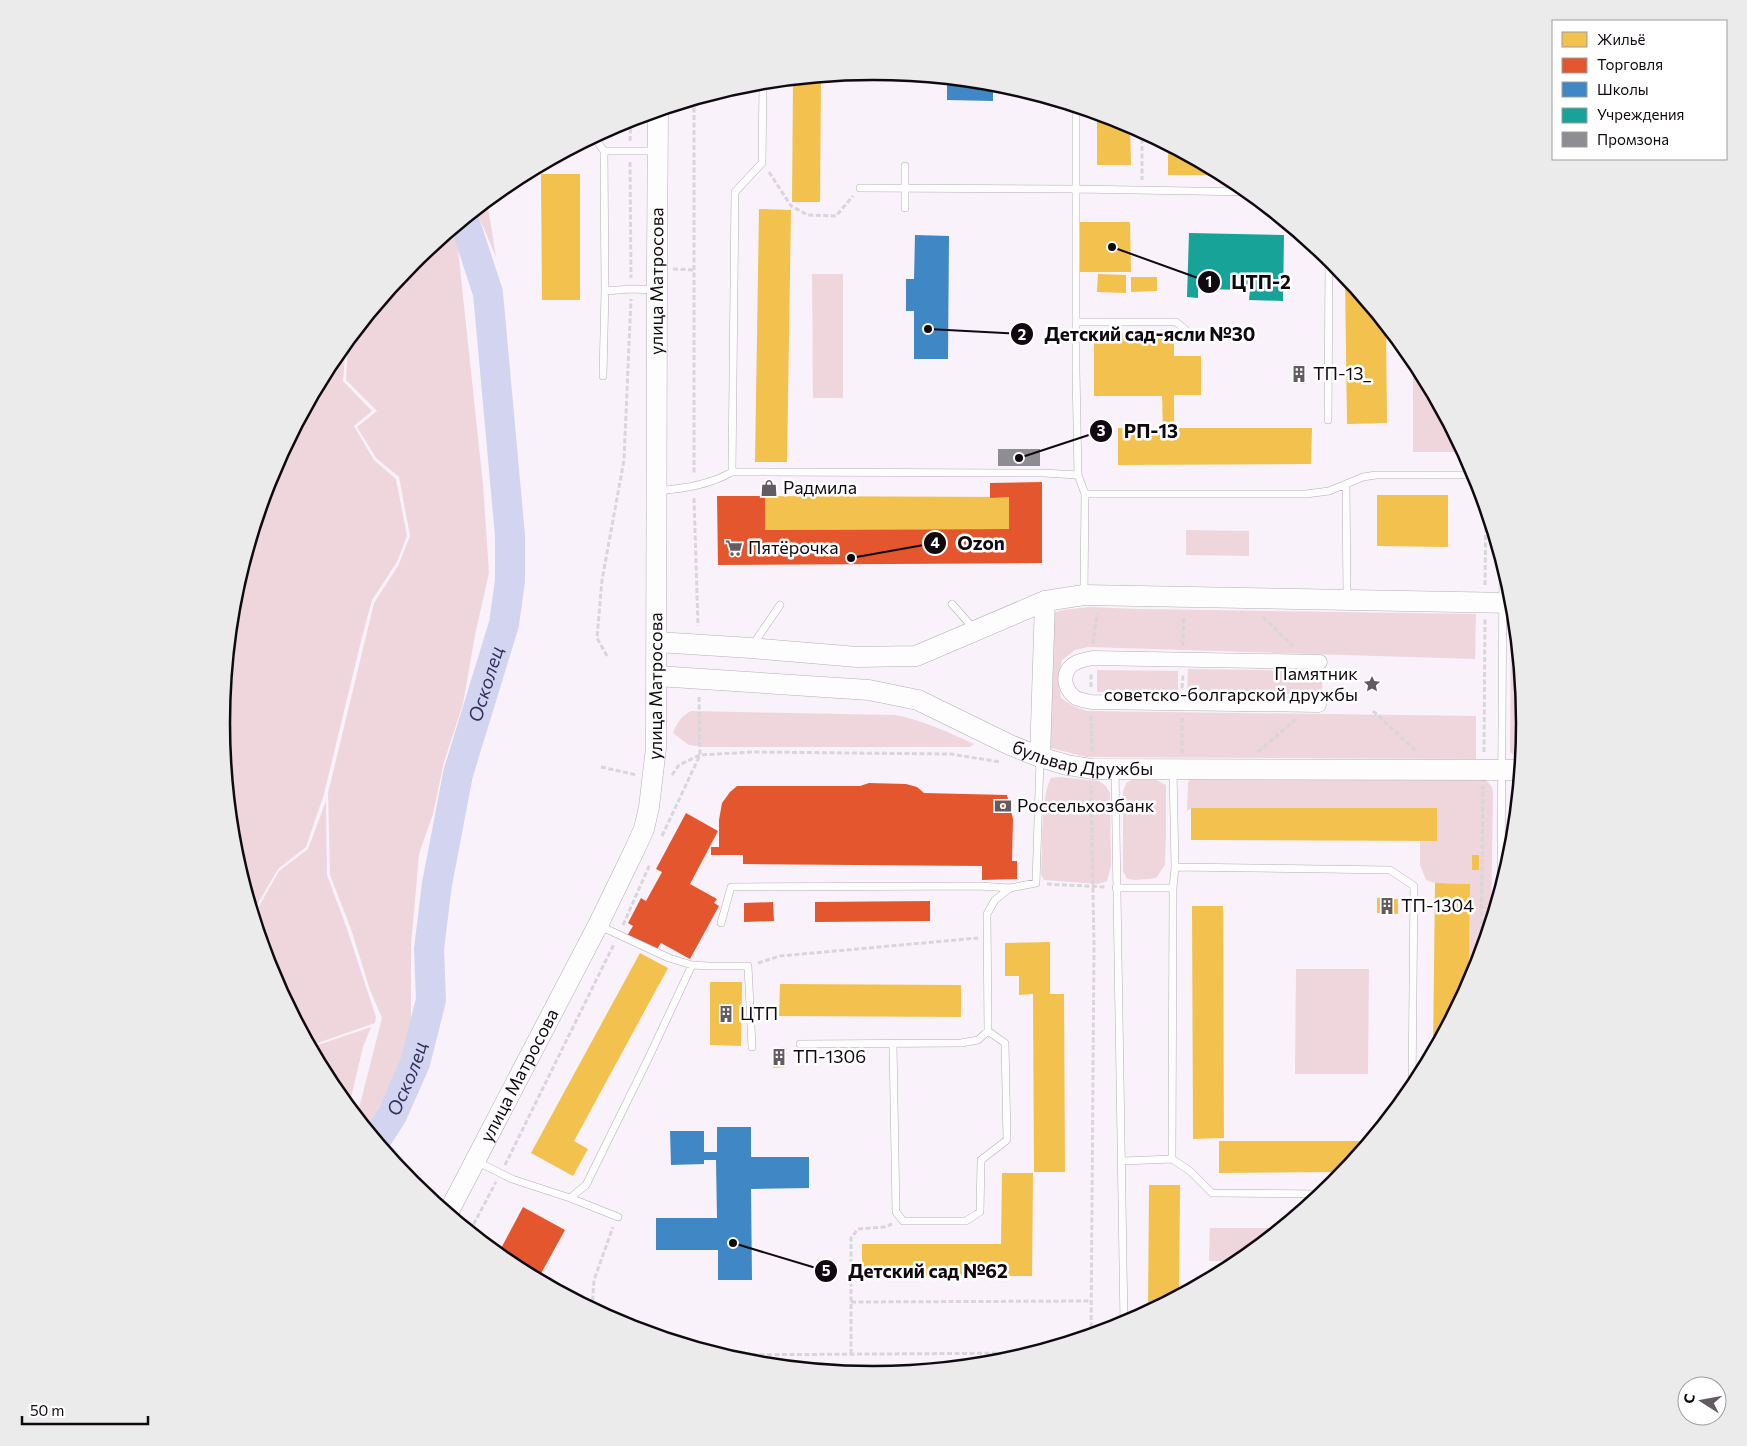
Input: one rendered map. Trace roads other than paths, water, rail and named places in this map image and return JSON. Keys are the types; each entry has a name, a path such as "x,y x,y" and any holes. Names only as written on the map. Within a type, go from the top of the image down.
{"main road":[{"name":"улица Матросова","path":"451,1207 598,925 644,829 649,807 656,748 657,676 658,117"},
{"path":"657,642 857,657 916,656 1045,602 1092,595 1500,603"},
{"path":"1040,758 1045,602"},
{"name":"бульвар Дружбы","path":"657,676 870,690 918,700 1040,758 1092,769 1502,769"}],"street":[{"path":"1315,662 1092,658 1078,661 1069,667 1065,679 1068,691 1078,699 1091,702 1316,705"}],"lane":[{"path":"732,472 735,192 762,163 763,90"},
{"path":"1076,113 1078,475 1085,494 1092,595"},
{"path":"598,142 604,151 605,291 603,376"},
{"path":"604,151 658,151"},
{"path":"905,166 905,208"},
{"path":"860,188 1236,192"},
{"path":"1328,420 1329,269"},
{"path":"605,291 657,290"},
{"path":"1076,322 1176,322 1186,330"},
{"path":"656,491 693,487 717,480 732,472 1078,475"},
{"path":"1085,494 1306,494 1329,491 1363,476 1467,475"},
{"path":"1346,484 1346,600"},
{"path":"1501,586 1501,861"},
{"path":"952,604 975,630"},
{"path":"751,648 780,605"},
{"path":"721,923 732,887 979,886 1010,888 1036,883 1040,758"},
{"path":"1115,768 1123,1161 1124,1315"},
{"path":"1172,1160 1173,888 1178,769"},
{"path":"1175,867 1390,870 1414,886 1412,1073"},
{"path":"800,1044 961,1043 978,1040 988,1031 987,914 994,900 1010,888"},
{"path":"1116,888 1173,888"},
{"path":"598,925 618,936 669,958 708,966 748,966 752,1047"},
{"path":"570,1198 586,1184 649,1057 692,964"},
{"path":"893,1044 896,1212 903,1221 966,1221 980,1212 981,1160 1007,1140 1005,1043 988,1031"},
{"path":"476,1160 512,1179 570,1198 615,1216"},
{"path":"1123,1161 1172,1160 1190,1171 1212,1193 1310,1194"}],"waterway":[{"name":"Осколец","path":"380,1134 392,1115 415,1063 431,1000 429,949 437,884 458,774 504,624 510,581 510,536 488,293 466,226"}],"place":[{"name":"ЦТП-2","path":"1112,247"},
{"name":"Детский сад-ясли №30","path":"928,329"},
{"name":"ТП-13_","path":"1299,374"},
{"name":"РП-13","path":"1019,458"},
{"name":"Радмила","path":"769,488"},
{"name":"Пятёрочка","path":"734,548"},
{"name":"Ozon","path":"851,558"},
{"name":"Памятник советско-болгарской дружбы","path":"1372,684"},
{"name":"Россельхозбанк","path":"1003,806"},
{"name":"ТП-1304","path":"1387,906"},
{"name":"ЦТП","path":"726,1014"},
{"name":"ТП-1306","path":"779,1057"},
{"name":"Детский сад №62","path":"733,1243"}]}
